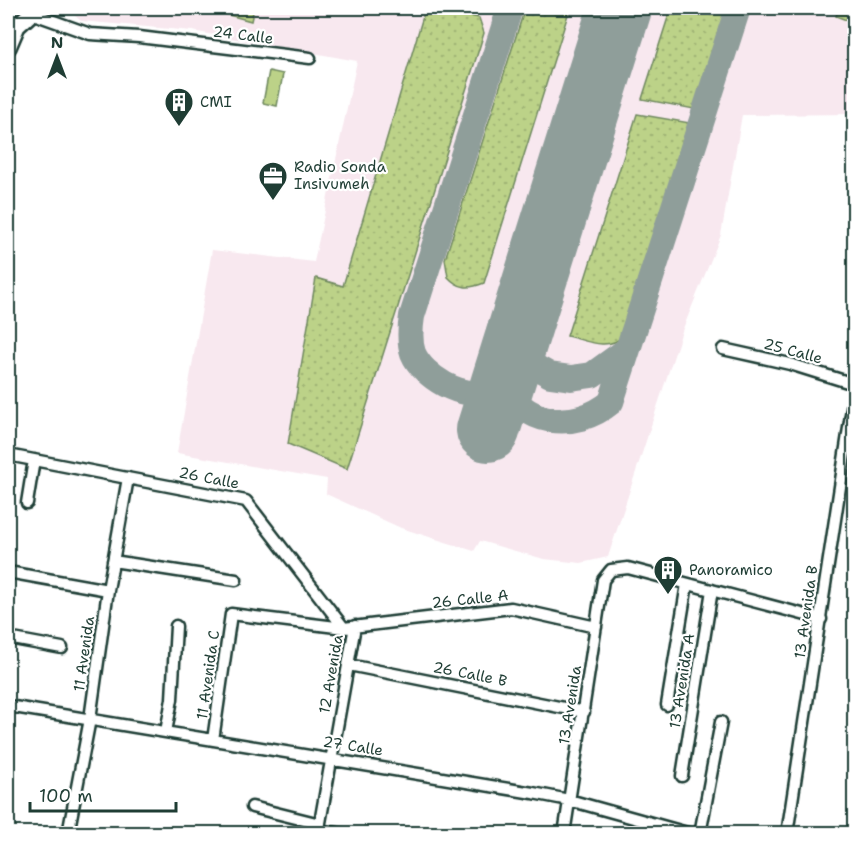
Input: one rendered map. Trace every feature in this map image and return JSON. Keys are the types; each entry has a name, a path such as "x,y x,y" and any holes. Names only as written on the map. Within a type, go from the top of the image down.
{"main road":[{"path":"8,47 17,27 34,10"}],"street":[{"name":"24 Calle","path":"34,10 90,34 139,37 310,58"},
{"name":"25 Calle","path":"723,349 790,364 855,384"},
{"name":"13 Avenida B","path":"787,834 821,619 838,488 855,395"},
{"name":"26 Calle","path":"8,455 246,501 350,627"},
{"path":"27,502 34,460"},
{"name":"11 Avenida","path":"68,834 90,719 108,590 128,478"},
{"path":"113,561 236,580"},
{"name":"13 Avenida","path":"564,834 603,580 611,570 622,567 687,584"},
{"path":"8,572 108,590"},
{"path":"667,705 687,584 821,619"},
{"name":"13 Avenida A","path":"681,776 712,590"},
{"name":"26 Calle A","path":"231,614 350,627 511,608 596,627"},
{"name":"11 Avenida C","path":"213,740 231,614"},
{"path":"166,732 172,699 176,626"},
{"name":"12 Avenida","path":"319,829 330,758 349,665 350,627"},
{"path":"8,638 62,648"},
{"name":"26 Calle B","path":"349,665 584,712"},
{"name":"27 Calle","path":"8,706 330,758 569,800 691,834"},
{"path":"700,834 721,722"},
{"path":"252,807 319,829 342,834"}],"shaded area":[{"path":"66,8 854,8 854,114 742,115 721,235 682,331 608,557 581,563 544,559 480,541 474,551 401,528 326,494 327,479 177,453 212,250 314,262 357,61 192,31 81,21"}],"green space":[{"path":"227,8 254,8 251,21 225,14"},
{"path":"433,8 479,18 484,33 347,469 288,444 316,278 343,286 424,13"},
{"path":"525,8 570,8 484,283 464,287 448,277 445,259"},
{"path":"671,8 727,8 694,109 642,99"},
{"path":"839,8 854,8 854,23 836,16"},
{"path":"269,71 283,74 277,106 263,103"},
{"path":"637,114 690,123 623,336 617,341 596,344 567,336"}],"taxiway":[{"path":"510,8 412,316 411,344 418,362 434,378 444,384 455,389 478,393 490,390 503,381 512,396 523,407 551,420 582,418 597,412 611,402 738,8"},
{"path":"518,335 532,365 550,375 571,378 592,375 628,349"}],"runway":[{"path":"488,430 620,8"}],"place":[{"name":"CMI","path":"179,128"},
{"name":"Radio Sonda Insivumeh","path":"273,202"},
{"name":"Panoramico","path":"668,596"}]}
